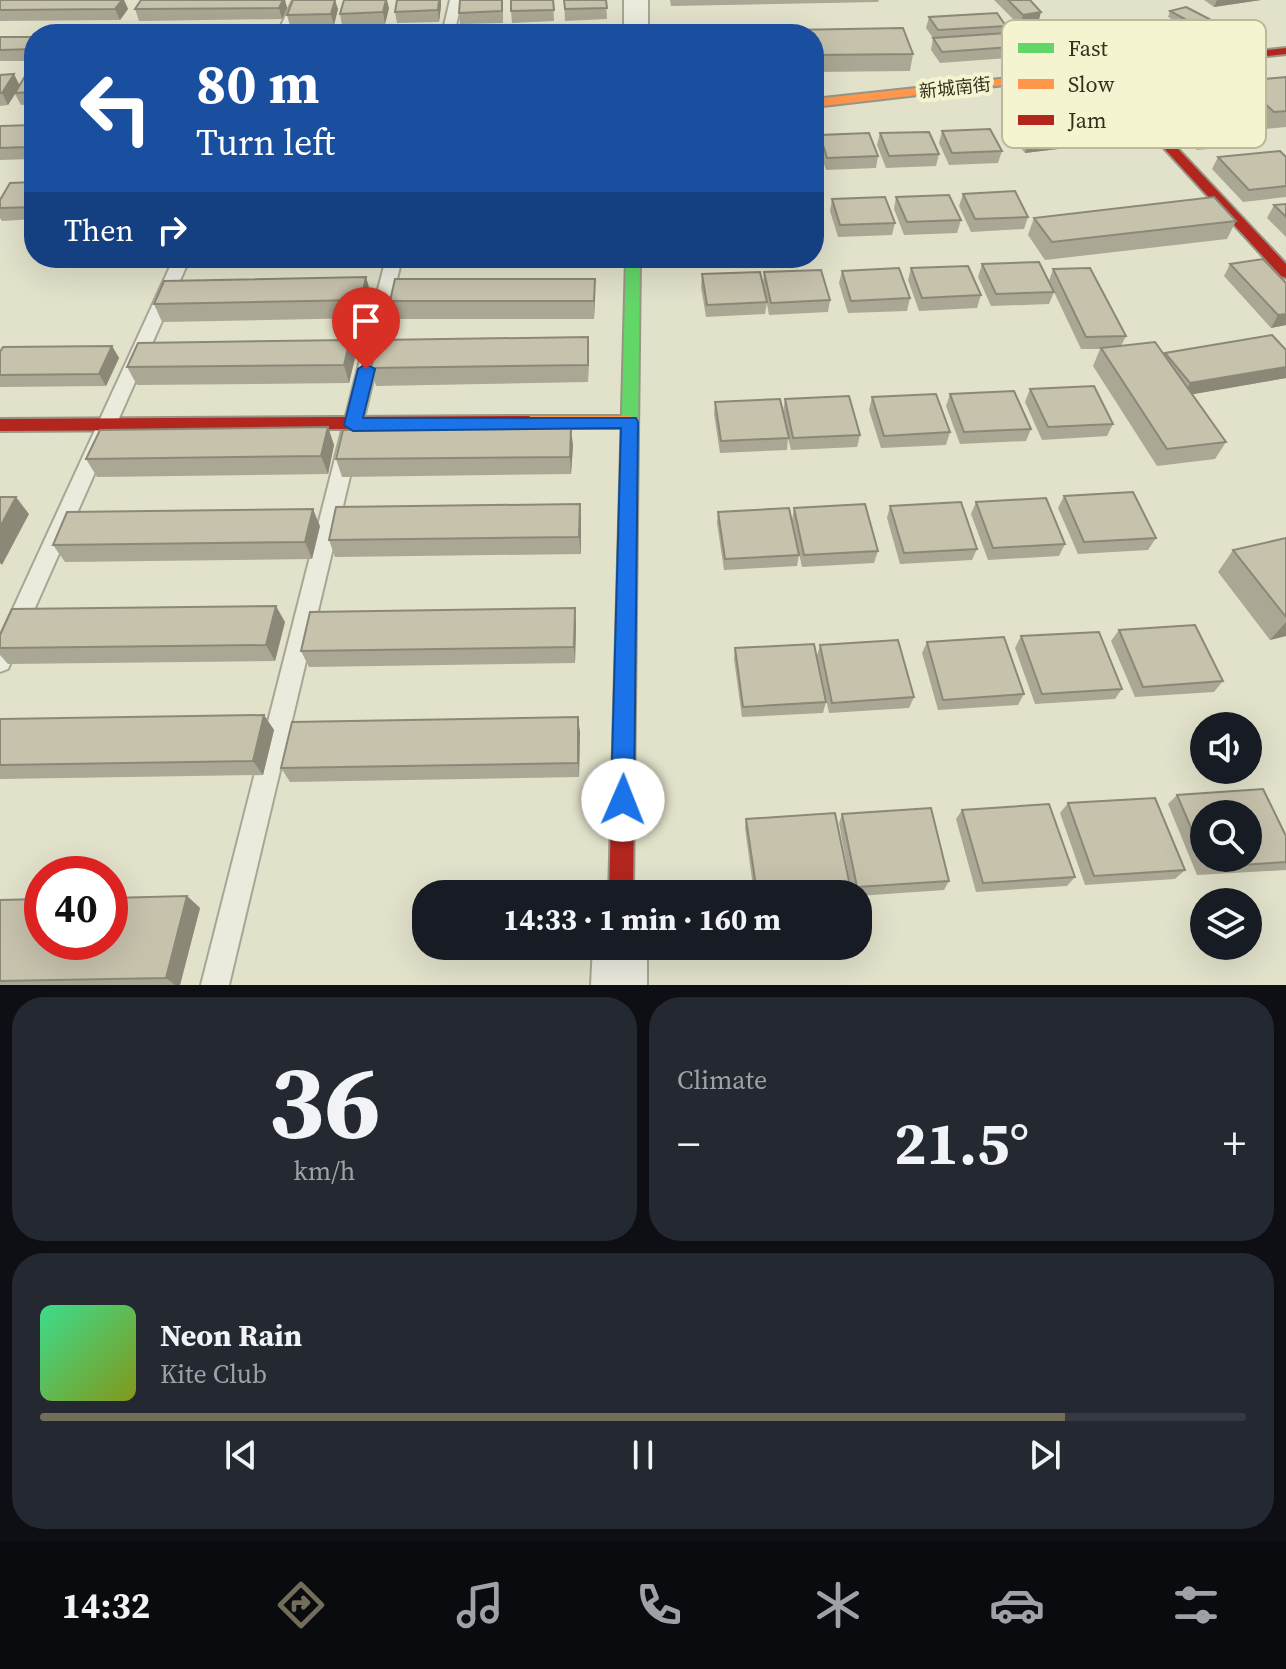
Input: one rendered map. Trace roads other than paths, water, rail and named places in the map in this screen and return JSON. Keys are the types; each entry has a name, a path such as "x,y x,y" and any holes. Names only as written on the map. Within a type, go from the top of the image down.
{"street":[{"path":"636,0 636,24"},
{"name":"新城南街","path":"1266,53 1286,51"},
{"name":"新城南街","path":"824,102 1002,83"},
{"path":"1170,148 1286,273"},
{"path":"621,880 633,268"},
{"path":"0,425 630,422"},
{"path":"619,985 620,960"}],"lane":[{"path":"288,24 299,0"},
{"path":"450,24 456,0"},
{"path":"0,662 178,268"},
{"path":"215,985 392,268"}]}
